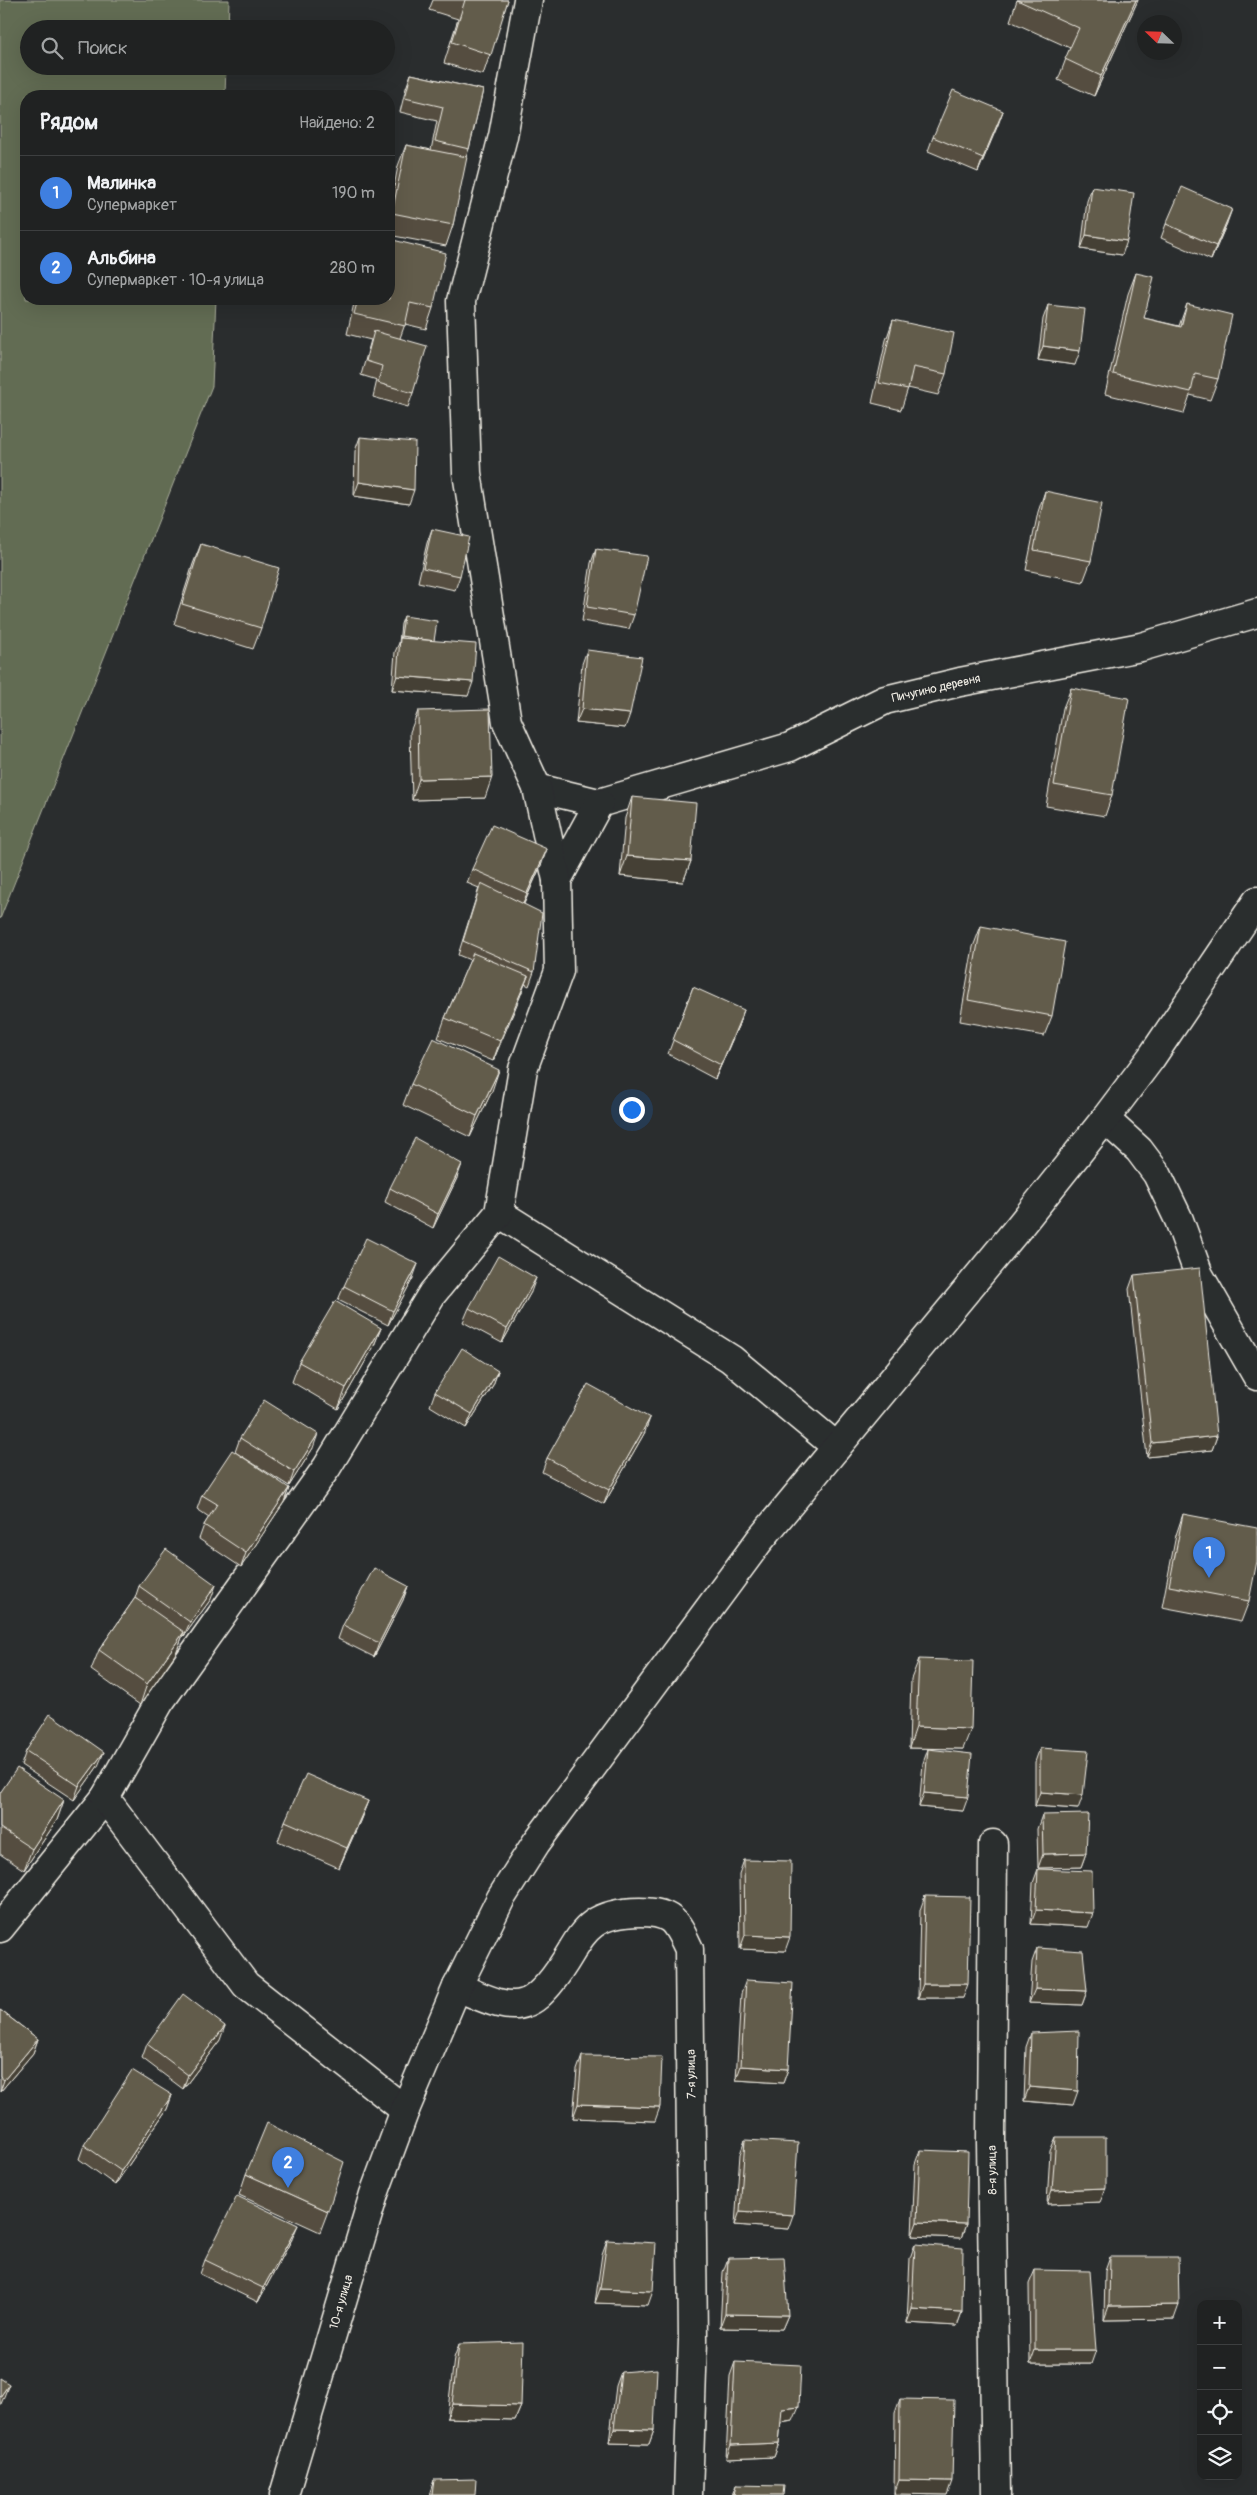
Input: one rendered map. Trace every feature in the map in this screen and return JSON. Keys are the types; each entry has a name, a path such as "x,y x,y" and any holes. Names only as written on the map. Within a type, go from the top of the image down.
{"street":[{"path":"0,1928 105,1798 160,1703 327,1467 432,1294 499,1213 523,1069 559,972 557,880 538,788 507,722 467,473 461,301 503,136 528,0"},
{"name":"Пичугино деревня","path":"538,788 599,802 790,747 885,700 960,682 1141,647 1257,613"},
{"path":"557,880 599,802"},
{"name":"10-я улица","path":"284,2495 361,2235 405,2110 457,1987 501,1898 536,1842 759,1541 1019,1227 1105,1119 1151,1058 1257,901"},
{"path":"1105,1119 1138,1150 1157,1174 1179,1220 1199,1275 1257,1376"},
{"path":"499,1213 731,1359 837,1447"},
{"path":"105,1798 246,1985 405,2110"},
{"name":"8-я улица","path":"993,1844 991,2141 996,2495"},
{"name":"7-я улица","path":"457,1987 510,2006 525,2003 540,1995 553,1979 585,1929 605,1916 618,1913 655,1912 675,1921 689,1949 694,2340 688,2495"}],"green space":[{"path":"0,0 229,0 228,20 20,20 20,75 226,75 225,90 20,90 20,305 216,305 212,386 0,919"}],"building":[{"path":"465,0 508,0 491,55 452,42"},
{"path":"1017,0 1136,0 1101,76 1065,59 1079,28"},
{"path":"411,74 483,90 469,149 435,141 443,107 405,98"},
{"path":"953,90 1003,111 983,158 933,137"},
{"path":"406,145 467,157 453,225 395,214 395,198"},
{"path":"1092,187 1134,193 1127,241 1086,235"},
{"path":"1182,187 1232,209 1216,246 1166,224"},
{"path":"395,240 446,253 433,308 410,303 405,326 354,314 356,305 395,305"},
{"path":"1136,273 1154,277 1144,318 1181,327 1187,304 1232,315 1218,379 1195,374 1191,392 1113,374"},
{"path":"1048,305 1085,309 1080,351 1043,346"},
{"path":"893,320 954,333 946,374 913,367 908,389 879,383"},
{"path":"374,331 427,346 413,393 378,383 382,366 366,361"},
{"path":"360,437 415,442 414,490 359,482"},
{"path":"1045,491 1102,503 1091,561 1034,550"},
{"path":"432,529 469,537 460,576 423,568"},
{"path":"201,544 279,568 261,628 182,604"},
{"path":"596,549 647,556 634,615 587,607"},
{"path":"404,616 437,621 434,641 401,636"},
{"path":"400,638 476,644 473,682 397,676"},
{"path":"587,650 642,657 630,714 582,709"},
{"path":"1071,688 1129,698 1112,795 1054,785"},
{"path":"490,709 492,777 419,779 418,711"},
{"path":"632,797 696,803 691,861 627,856"},
{"path":"492,825 547,849 527,893 472,869"},
{"path":"481,883 542,913 534,972 463,941"},
{"path":"981,926 1065,942 1052,1016 968,1000"},
{"path":"473,953 528,976 500,1041 445,1018"},
{"path":"693,987 744,1010 721,1065 673,1040"},
{"path":"433,1038 499,1070 477,1116 411,1084"},
{"path":"415,1138 462,1164 438,1214 390,1188"},
{"path":"366,1238 418,1264 393,1311 344,1286"},
{"path":"498,1256 536,1278 507,1329 469,1308"},
{"path":"1200,1268 1217,1436 1152,1443 1134,1275"},
{"path":"335,1301 381,1328 346,1388 299,1362"},
{"path":"462,1348 498,1371 472,1414 435,1392"},
{"path":"588,1384 650,1418 609,1490 547,1458"},
{"path":"264,1400 318,1434 294,1472 240,1438"},
{"path":"232,1450 289,1488 246,1553 204,1525 217,1504 202,1495"},
{"path":"1183,1514 1257,1528 1257,1561 1249,1601 1169,1586"},
{"path":"166,1549 216,1585 190,1622 139,1586"},
{"path":"374,1568 408,1586 379,1643 343,1625"},
{"path":"135,1598 184,1632 147,1684 99,1650"},
{"path":"919,1659 973,1661 971,1729 916,1727"},
{"path":"50,1714 104,1752 79,1786 26,1751"},
{"path":"1040,1748 1088,1751 1083,1795 1040,1792"},
{"path":"928,1749 972,1754 968,1797 924,1793"},
{"path":"17,1768 64,1800 32,1849 0,1828 0,1793"},
{"path":"306,1774 368,1801 347,1848 285,1821"},
{"path":"1088,1814 1086,1853 1043,1854 1042,1815"},
{"path":"744,1860 791,1861 790,1937 745,1935"},
{"path":"1038,1869 1092,1871 1093,1913 1036,1910"},
{"path":"925,1896 970,1897 968,1984 923,1984"},
{"path":"1037,1948 1083,1951 1087,1991 1035,1989"},
{"path":"746,1980 793,1983 788,2069 741,2066"},
{"path":"183,1994 225,2026 188,2075 147,2044"},
{"path":"0,2010 38,2039 4,2080 0,2077"},
{"path":"1079,2031 1078,2091 1029,2087 1031,2033"},
{"path":"582,2056 662,2057 660,2107 578,2104"},
{"path":"132,2070 172,2095 121,2171 84,2145"},
{"path":"267,2123 344,2162 328,2211 246,2174"},
{"path":"1056,2137 1106,2137 1106,2188 1052,2190"},
{"path":"745,2140 798,2143 793,2215 740,2211"},
{"path":"920,2150 968,2152 966,2224 917,2222"},
{"path":"237,2196 298,2225 263,2288 205,2260"},
{"path":"607,2240 656,2243 653,2291 600,2289"},
{"path":"915,2244 963,2248 962,2312 912,2309"},
{"path":"784,2257 788,2315 725,2314 728,2258"},
{"path":"1110,2257 1178,2257 1179,2305 1109,2306"},
{"path":"1035,2270 1090,2271 1096,2350 1035,2350"},
{"path":"523,2342 521,2406 452,2404 459,2344"},
{"path":"735,2362 801,2365 799,2407 782,2409 779,2443 731,2445"},
{"path":"657,2369 654,2430 614,2429 621,2372"},
{"path":"0,2378 9,2384 0,2397"},
{"path":"900,2399 954,2400 952,2481 899,2480"},
{"path":"476,2479 475,2495 432,2495 434,2480"},
{"path":"736,2485 784,2486 783,2495 734,2495"}],"place":[{"name":"Малинка","path":"1209,1578"},
{"name":"Альбина","path":"288,2188"}]}
